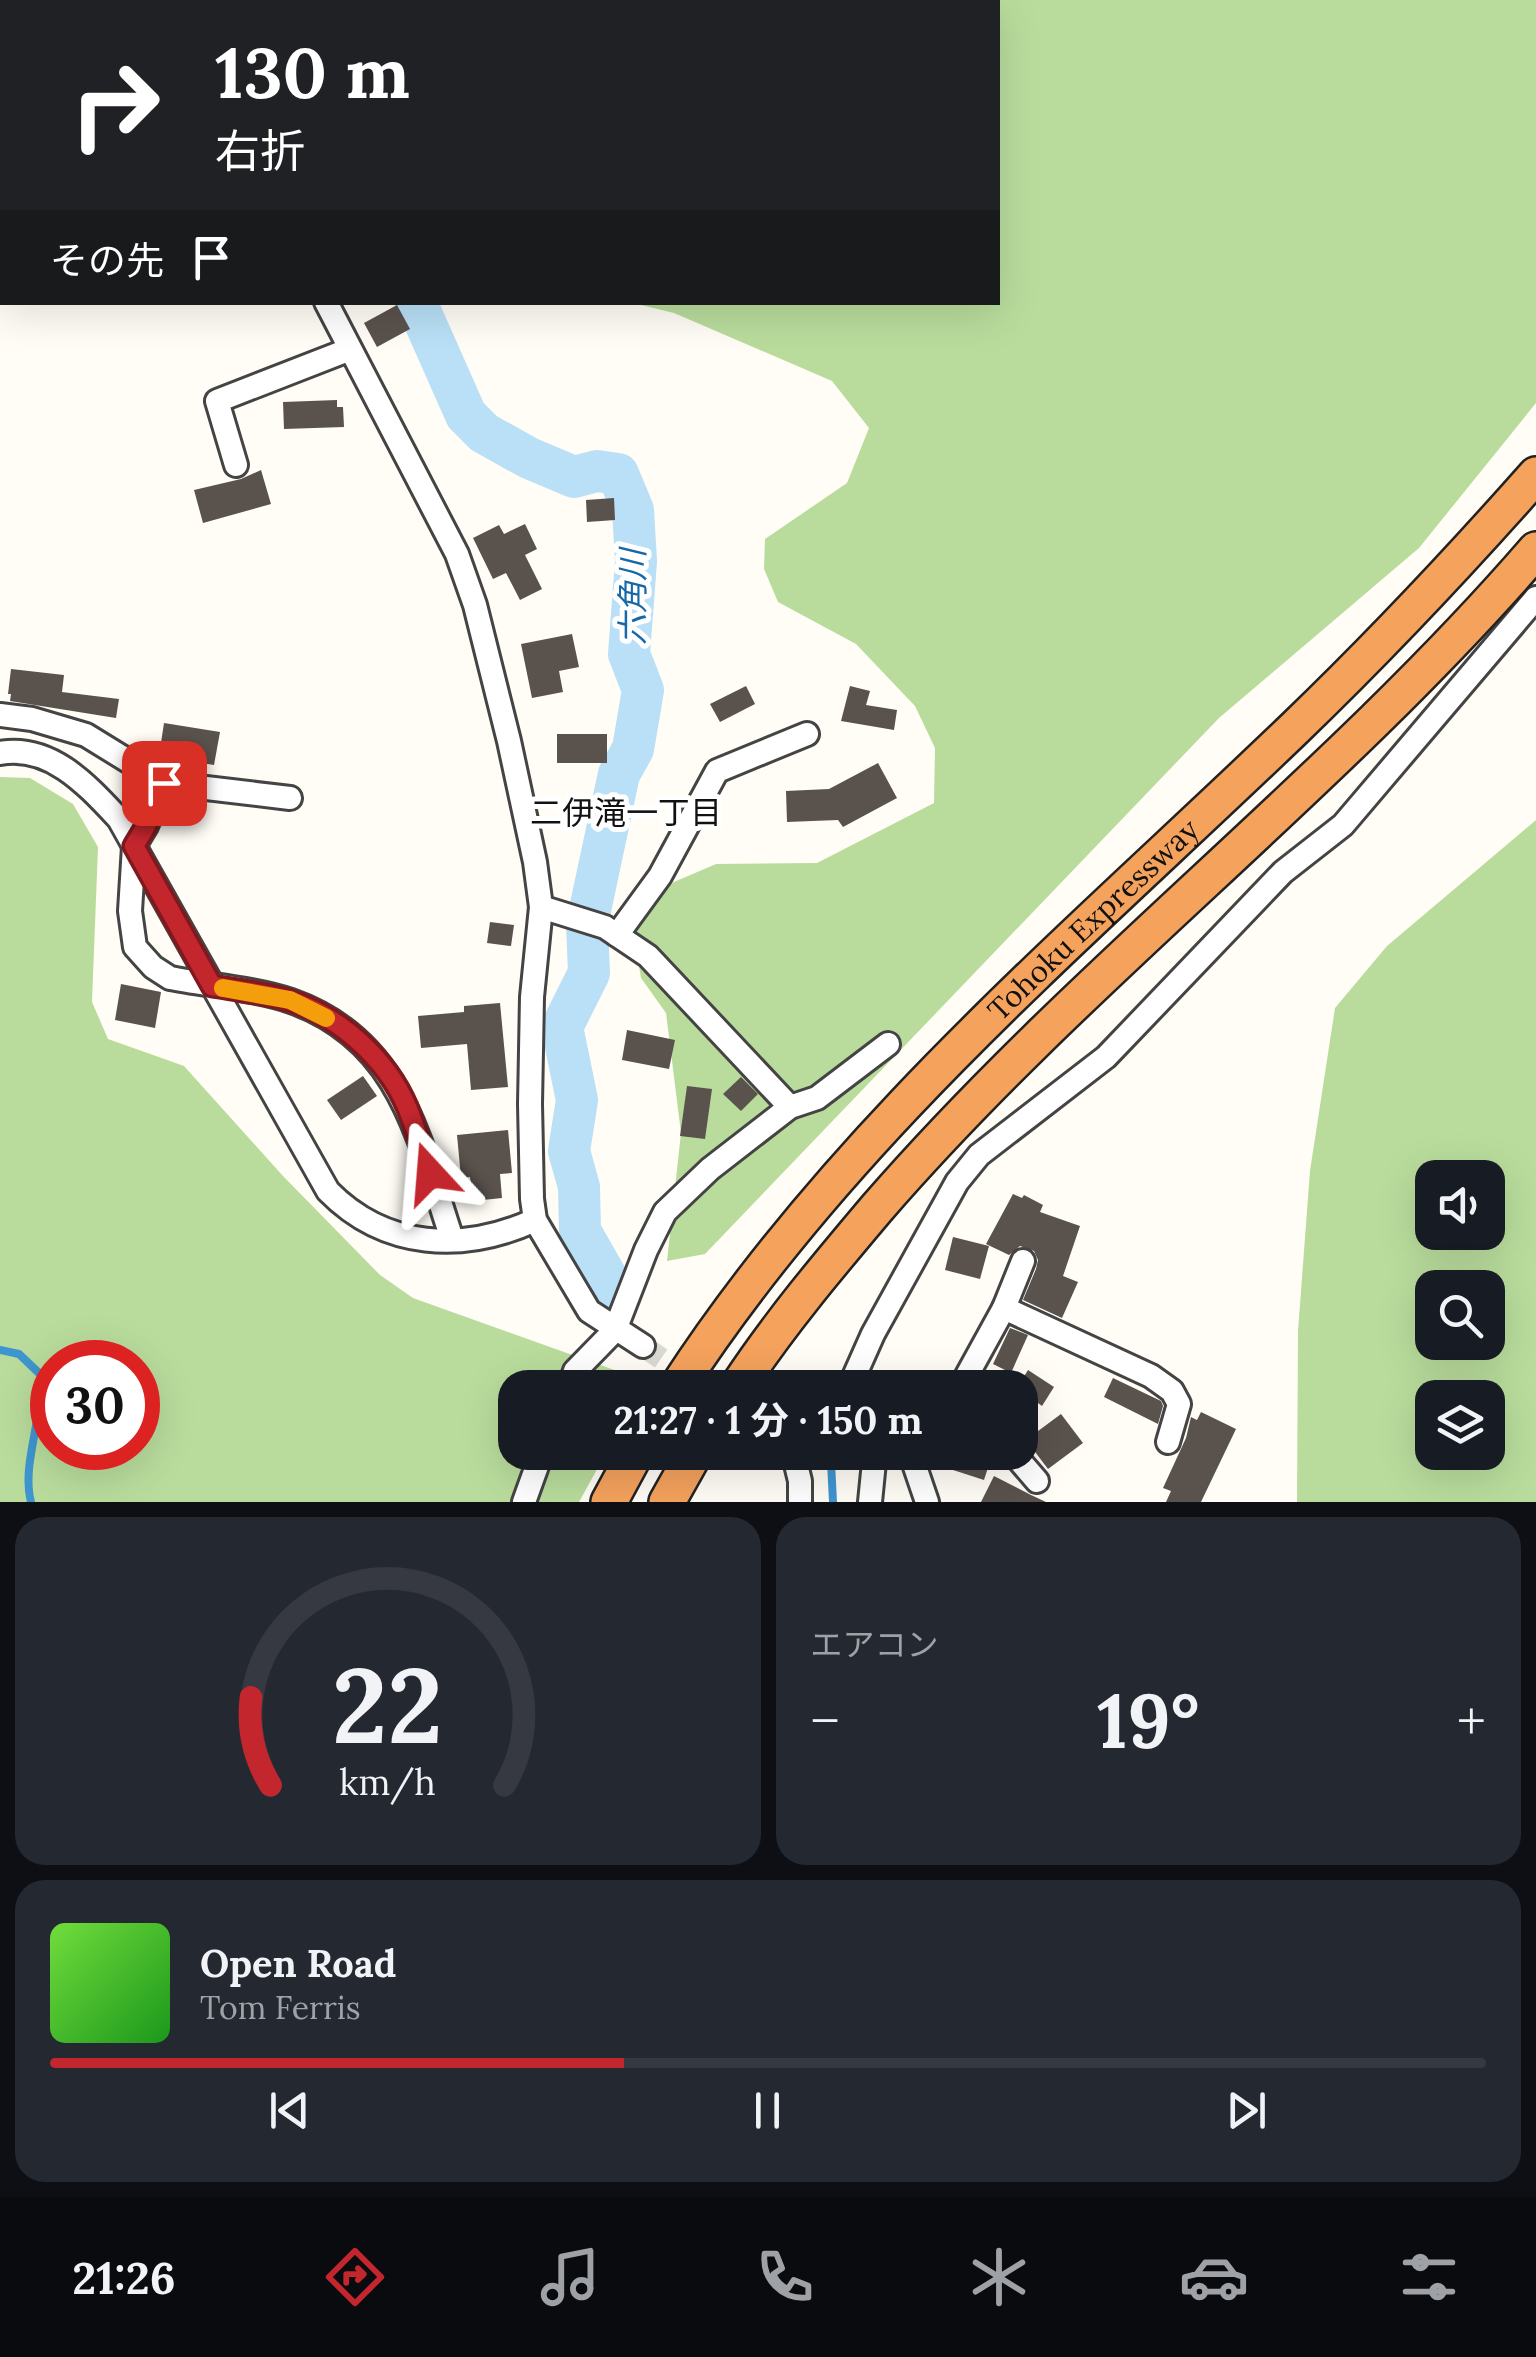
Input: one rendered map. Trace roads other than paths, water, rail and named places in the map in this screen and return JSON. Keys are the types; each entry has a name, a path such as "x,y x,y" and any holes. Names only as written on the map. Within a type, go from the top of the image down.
{"highway":[{"name":"Tohoku Expressway","path":"689,1370 780,1246 875,1135 978,1027 1394,631 1536,474"},
{"name":"Tohoku Expressway","path":"751,1370 820,1275 929,1150 1019,1057 1431,664 1536,550"},
{"path":"609,1502 626,1470"},
{"path":"666,1502 685,1470"}],"street":[{"path":"327,305 458,554 510,741 535,862 540,907 532,997 532,1200 536,1220 589,1310 644,1346"},
{"path":"236,465 217,401 348,350"},
{"path":"857,1370 872,1334 958,1182 979,1155 1106,1056 1283,872 1343,825 1536,598"},
{"path":"0,715 32,719 86,735 164,783 290,798"},
{"path":"616,935 660,876 718,770 807,734"},
{"path":"0,753 10,751 48,758 81,778 119,819 328,1192 345,1209 388,1233 417,1240 512,1230 536,1220"},
{"path":"164,783 134,846 130,911 135,947 153,968 170,978 290,1000 324,1016 375,1057 408,1107 452,1239"},
{"path":"540,907 576,916 648,956 790,1108"},
{"path":"576,1370 615,1330 665,1212 710,1169 790,1108 817,1098 888,1044"},
{"path":"970,1370 1004,1308 1023,1261"},
{"path":"1004,1308 1151,1376 1172,1391 1179,1404 1168,1442"},
{"path":"524,1502 536,1470"},
{"path":"798,1470 800,1502"},
{"path":"870,1502 873,1470"},
{"path":"916,1470 927,1502"},
{"path":"1029,1470 1036,1480"}],"waterway":[{"name":"六角川","path":"417,305 466,415 484,433 574,477 597,471 618,474 633,510 636,561 629,654 643,690 633,749 619,774 587,924 589,973 562,1027 577,1100 569,1151 579,1187 580,1231 612,1287"},
{"path":"0,1350 19,1354 41,1375 29,1472 31,1502"},
{"path":"831,1470 833,1502"}],"tunnel":[{"path":"643,1346 678,1370"}],"district":[{"name":"二伊滝一丁目","path":"626,812"}]}
